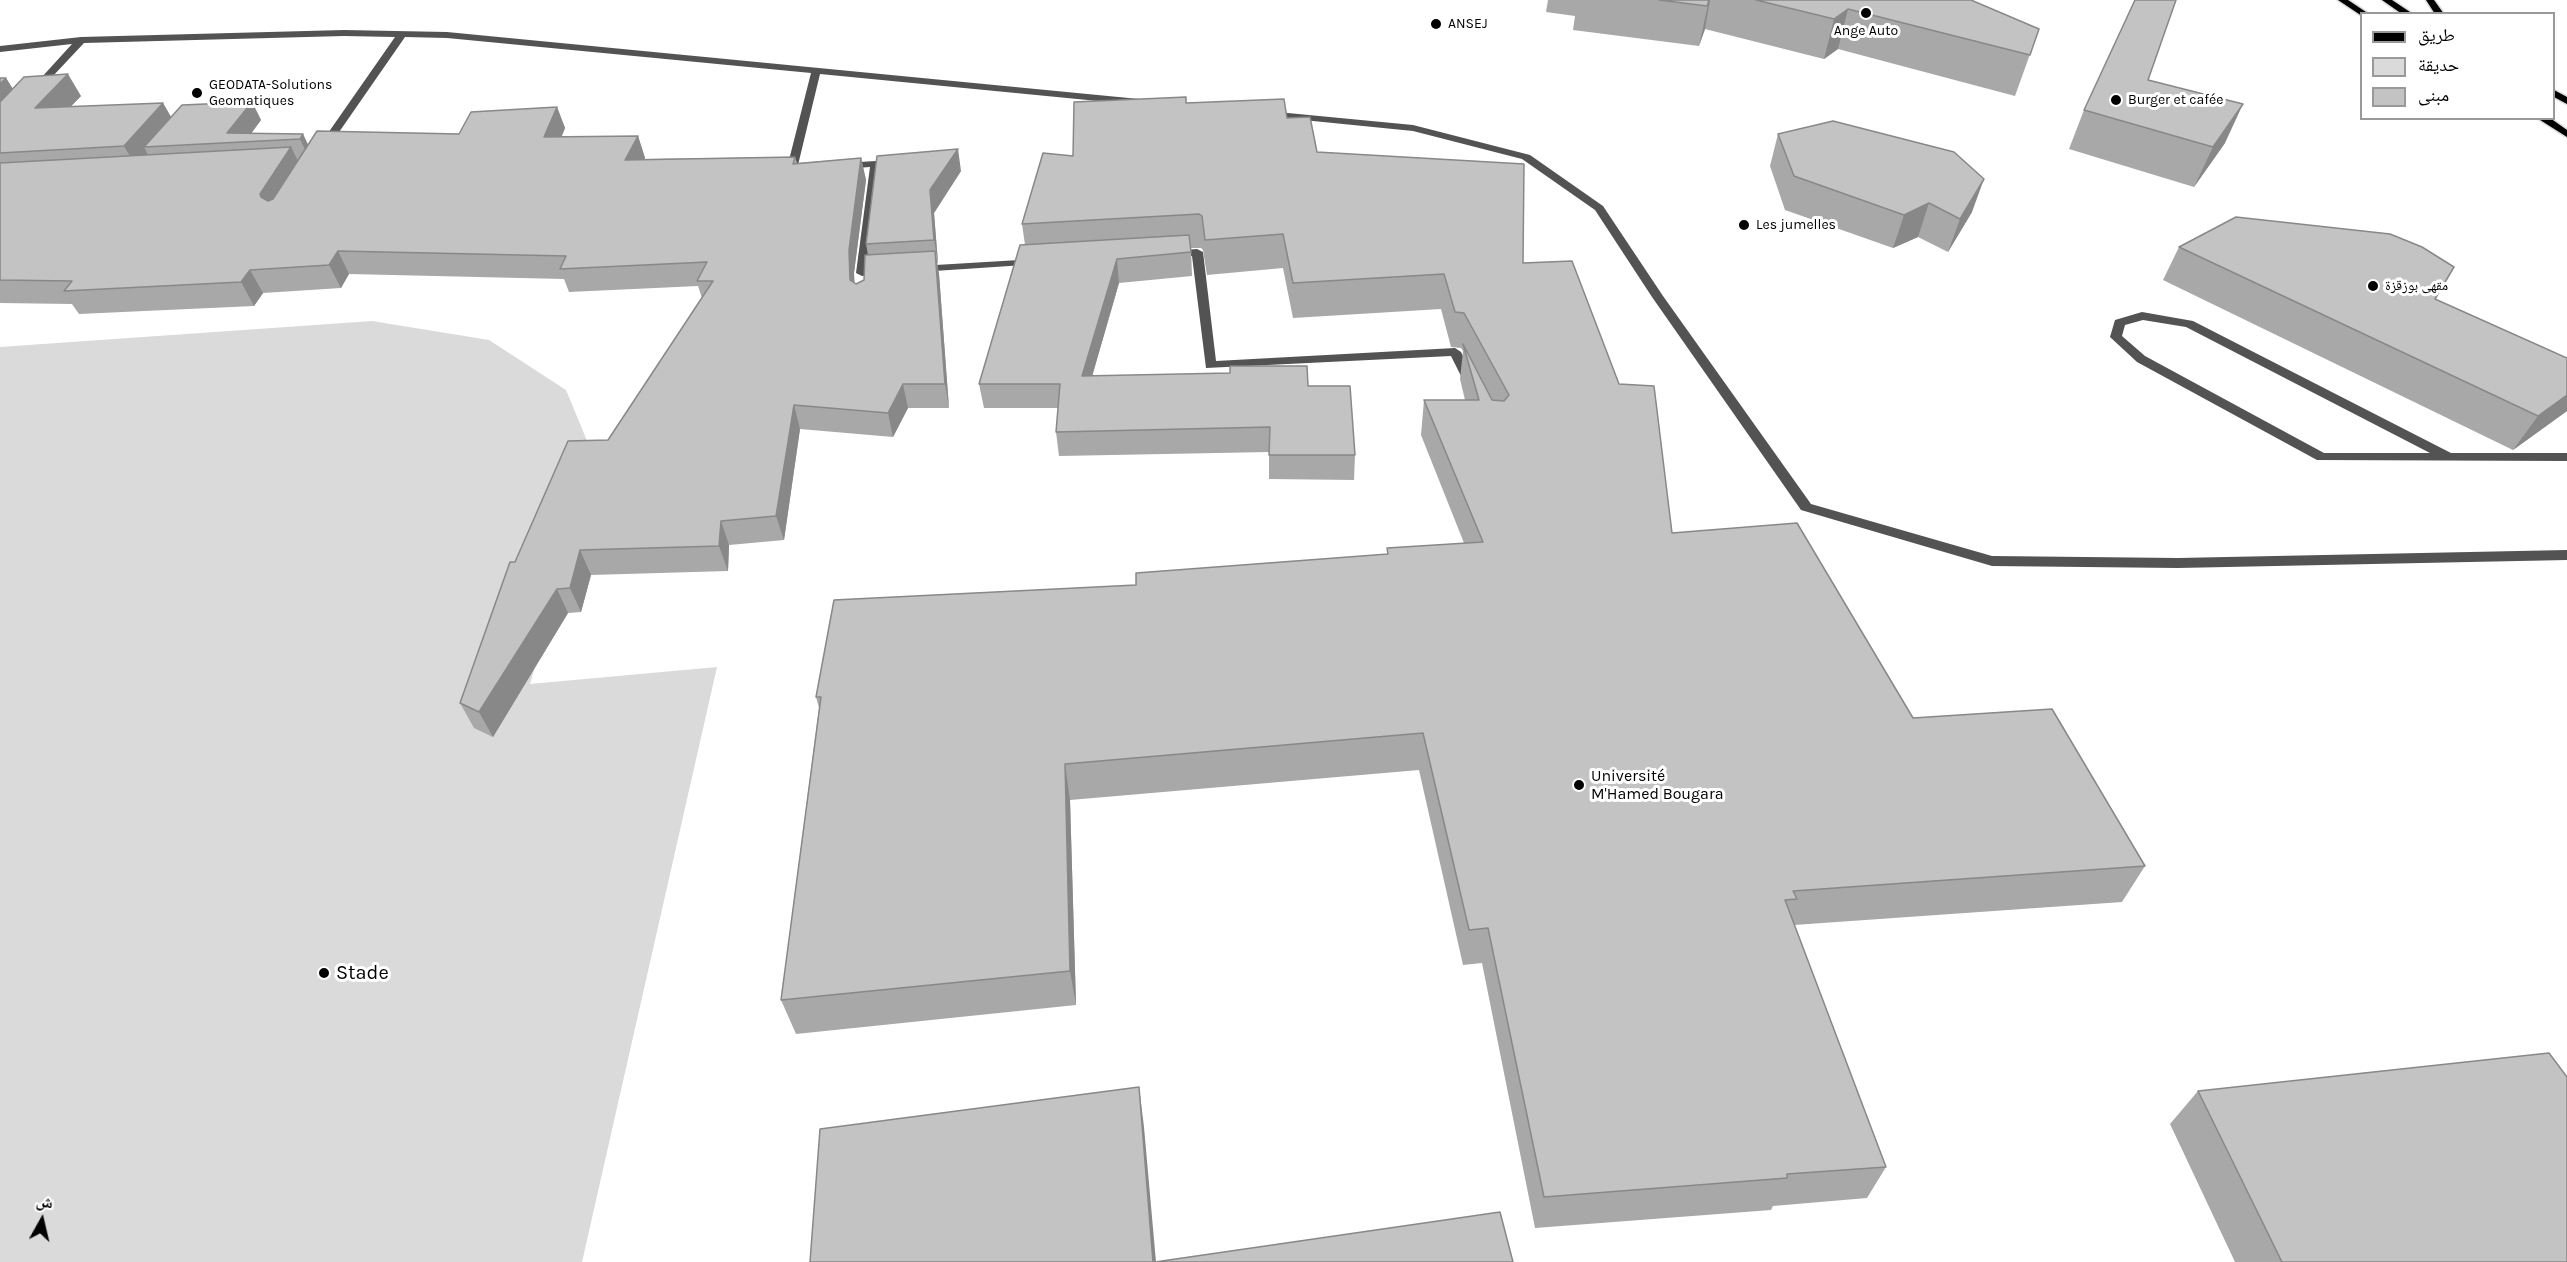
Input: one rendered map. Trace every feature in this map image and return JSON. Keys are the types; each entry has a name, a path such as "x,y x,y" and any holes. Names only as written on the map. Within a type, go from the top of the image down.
{"main road":[{"path":"2342,0 2362,12"},
{"path":"2386,0 2406,12"},
{"path":"2545,120 2567,134"}],"street":[{"path":"0,49 81,40 344,33 447,35 1150,103"},
{"path":"319,153 402,34"},
{"path":"29,96 81,40"},
{"path":"816,71 792,168 876,164 862,278 902,270 1047,261"},
{"path":"1257,113 1413,128 1526,157 1599,208 1658,297 1806,507 1992,561 2178,563 2567,555"},
{"path":"1162,254 1197,252 1210,365 1455,352 1475,392"},
{"path":"2449,457 2189,324 2142,316 2119,323 2116,337 2141,359 2322,457 2449,457 2567,457"}],"green space":[{"name":"Stade","path":"372,321 489,340 566,390 595,460 530,684 717,667 582,1262 0,1262 0,347"}],"building":[{"path":"1659,0 1709,0 1707,6"},
{"path":"1756,0 1971,0 2039,29 2030,55 1848,9 1834,19"},
{"path":"2135,0 2176,0 2148,80 2243,104 2213,147 2084,110"},
{"path":"68,74 35,108 163,103 124,146 0,153 0,102 24,77"},
{"path":"1186,97 1186,103 1284,99 1287,118 1310,117 1317,152 1524,164 1523,263 1572,261 1619,384 1654,386 1672,533 1797,523 1913,718 2052,709 2145,866 1793,891 1797,899 1785,900 1886,1167 1787,1174 1787,1178 1544,1197 1488,928 1469,930 1423,733 1065,764 1070,971 781,1000 821,697 816,697 834,600 1136,585 1136,573 1388,554 1387,548 1483,542 1424,400 1479,400 1463,344 1492,400 1504,401 1509,395 1464,313 1455,312 1444,274 1293,283 1283,234 1205,240 1202,216 1199,214 1022,224 1043,153 1073,156 1074,102"},
{"path":"252,102 227,133 303,134 300,139 144,147 182,105"},
{"path":"557,107 544,137 638,136 625,160 795,157 793,164 861,158 849,250 850,280 856,284 864,280 865,255 935,251 945,384 903,384 888,413 794,405 776,516 721,521 719,546 580,550 570,588 557,589 479,712 460,703 510,562 515,562 568,441 608,440 713,281 697,281 707,262 560,269 566,256 338,251 329,265 250,270 241,282 64,291 72,281 0,280 0,163 291,147 260,194 268,201 273,199 317,131 459,134 471,112"},
{"path":"1833,121 1954,152 1984,179 1960,219 1929,203 1904,215 1794,176 1778,134"},
{"path":"958,149 930,190 934,240 866,244 877,156"},
{"path":"2236,217 2390,234 2422,247 2454,267 2435,299 2567,358 2567,395 2538,416 2179,247"},
{"path":"1189,235 1191,252 1117,259 1082,376 1230,373 1230,366 1307,366 1308,386 1350,386 1355,455 1269,455 1270,427 1056,432 1060,384 979,384 1020,245"},
{"path":"2549,1053 2567,1077 2567,1262 2282,1262 2198,1091"},
{"path":"1139,1087 1153,1262 810,1262 820,1129"},
{"path":"1500,1212 1513,1262 1155,1262"}],"place":[{"name":"Ange Auto","path":"1866,13"},
{"name":"ANSEJ","path":"1436,24"},
{"name":"GEODATA-Solutions Geomatiques","path":"197,93"},
{"name":"Burger et cafée","path":"2116,100"},
{"name":"Les jumelles","path":"1744,225"},
{"name":"مقهى بوزقزة","path":"2373,286"},
{"name":"Université M'Hamed Bougara","path":"1579,785"},
{"name":"Stade","path":"324,973"}]}
